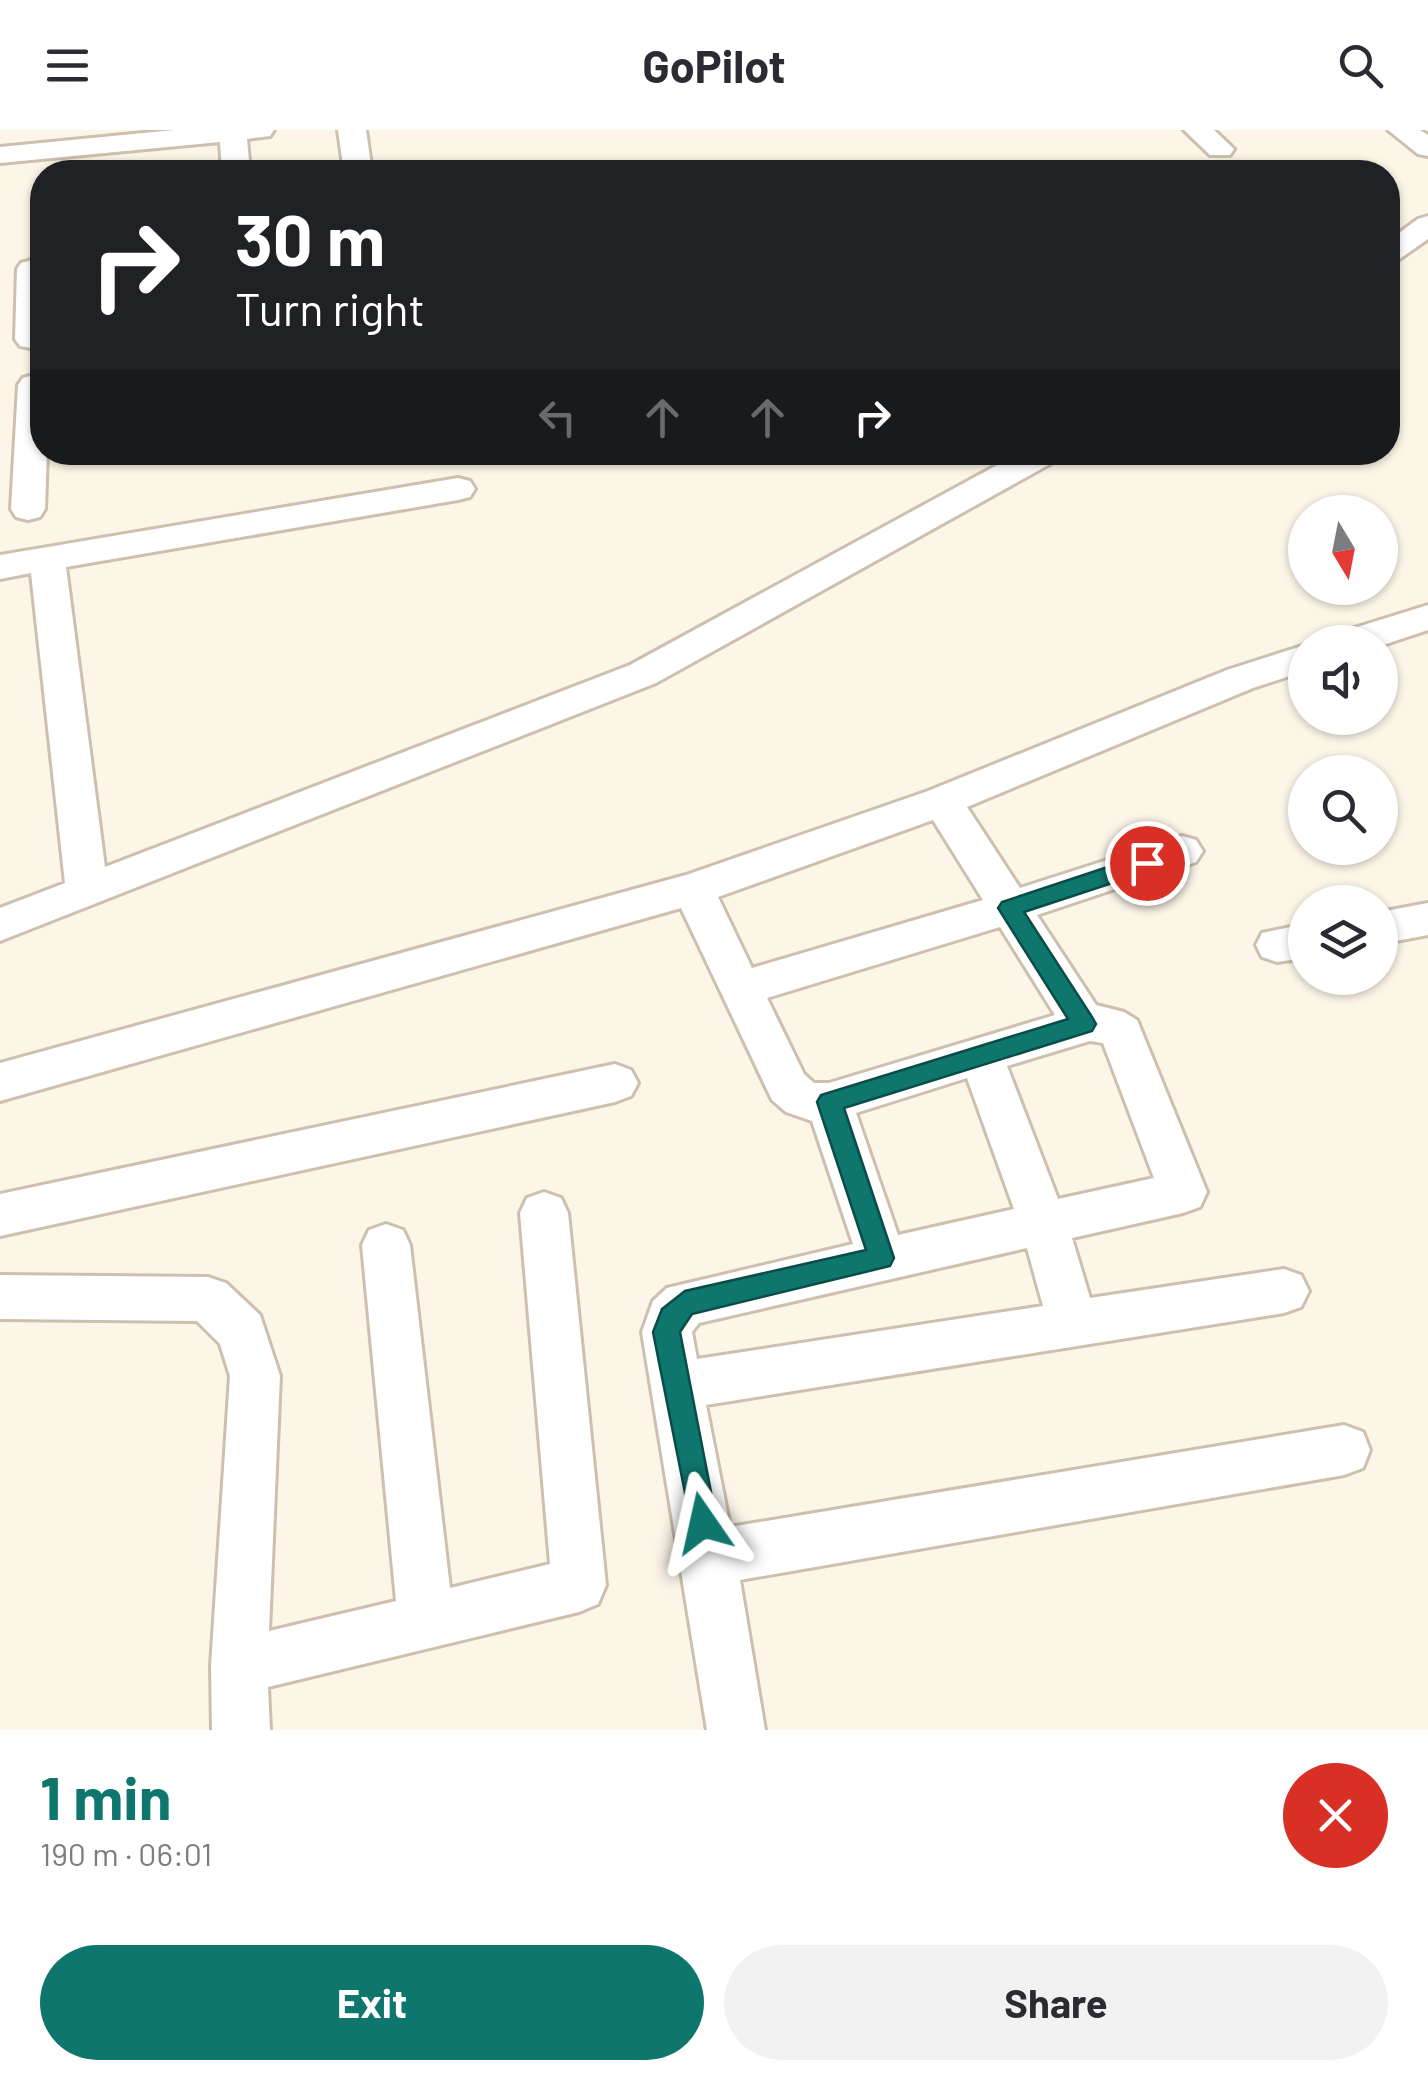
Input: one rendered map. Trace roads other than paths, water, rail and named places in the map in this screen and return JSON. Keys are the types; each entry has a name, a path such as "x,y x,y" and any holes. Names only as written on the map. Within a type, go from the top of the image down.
{"street":[{"path":"352,130 356,160"},
{"path":"1198,130 1220,149"},
{"path":"1402,130 1428,148"},
{"path":"0,154 247,131 239,160"},
{"path":"1400,246 1428,226"},
{"path":"0,262 30,268"},
{"path":"25,386 28,509"},
{"path":"0,925 643,674 1023,465"},
{"path":"0,567 458,489"},
{"path":"48,559 87,892"},
{"path":"1398,627 1428,617"},
{"path":"0,1082 693,889 942,801 1240,679 1288,663"},
{"path":"942,801 1084,1024"},
{"path":"740,989 1010,908 1182,851"},
{"path":"693,889 796,1097 830,1102 1101,1022 1113,1025 1121,1033 1183,1192 685,1304 671,1317 667,1332 710,1558 736,1730"},
{"path":"1398,925 1428,919"},
{"path":"980,1056 1044,1226 1072,1321"},
{"path":"0,1215 615,1083"},
{"path":"830,1102 881,1258"},
{"path":"239,1666 579,1585 544,1212"},
{"path":"386,1245 426,1622"},
{"path":"676,1386 1072,1321 1284,1291"},
{"path":"0,1297 208,1300 242,1331 255,1376 239,1666 241,1730"},
{"path":"710,1558 1344,1450"}]}
